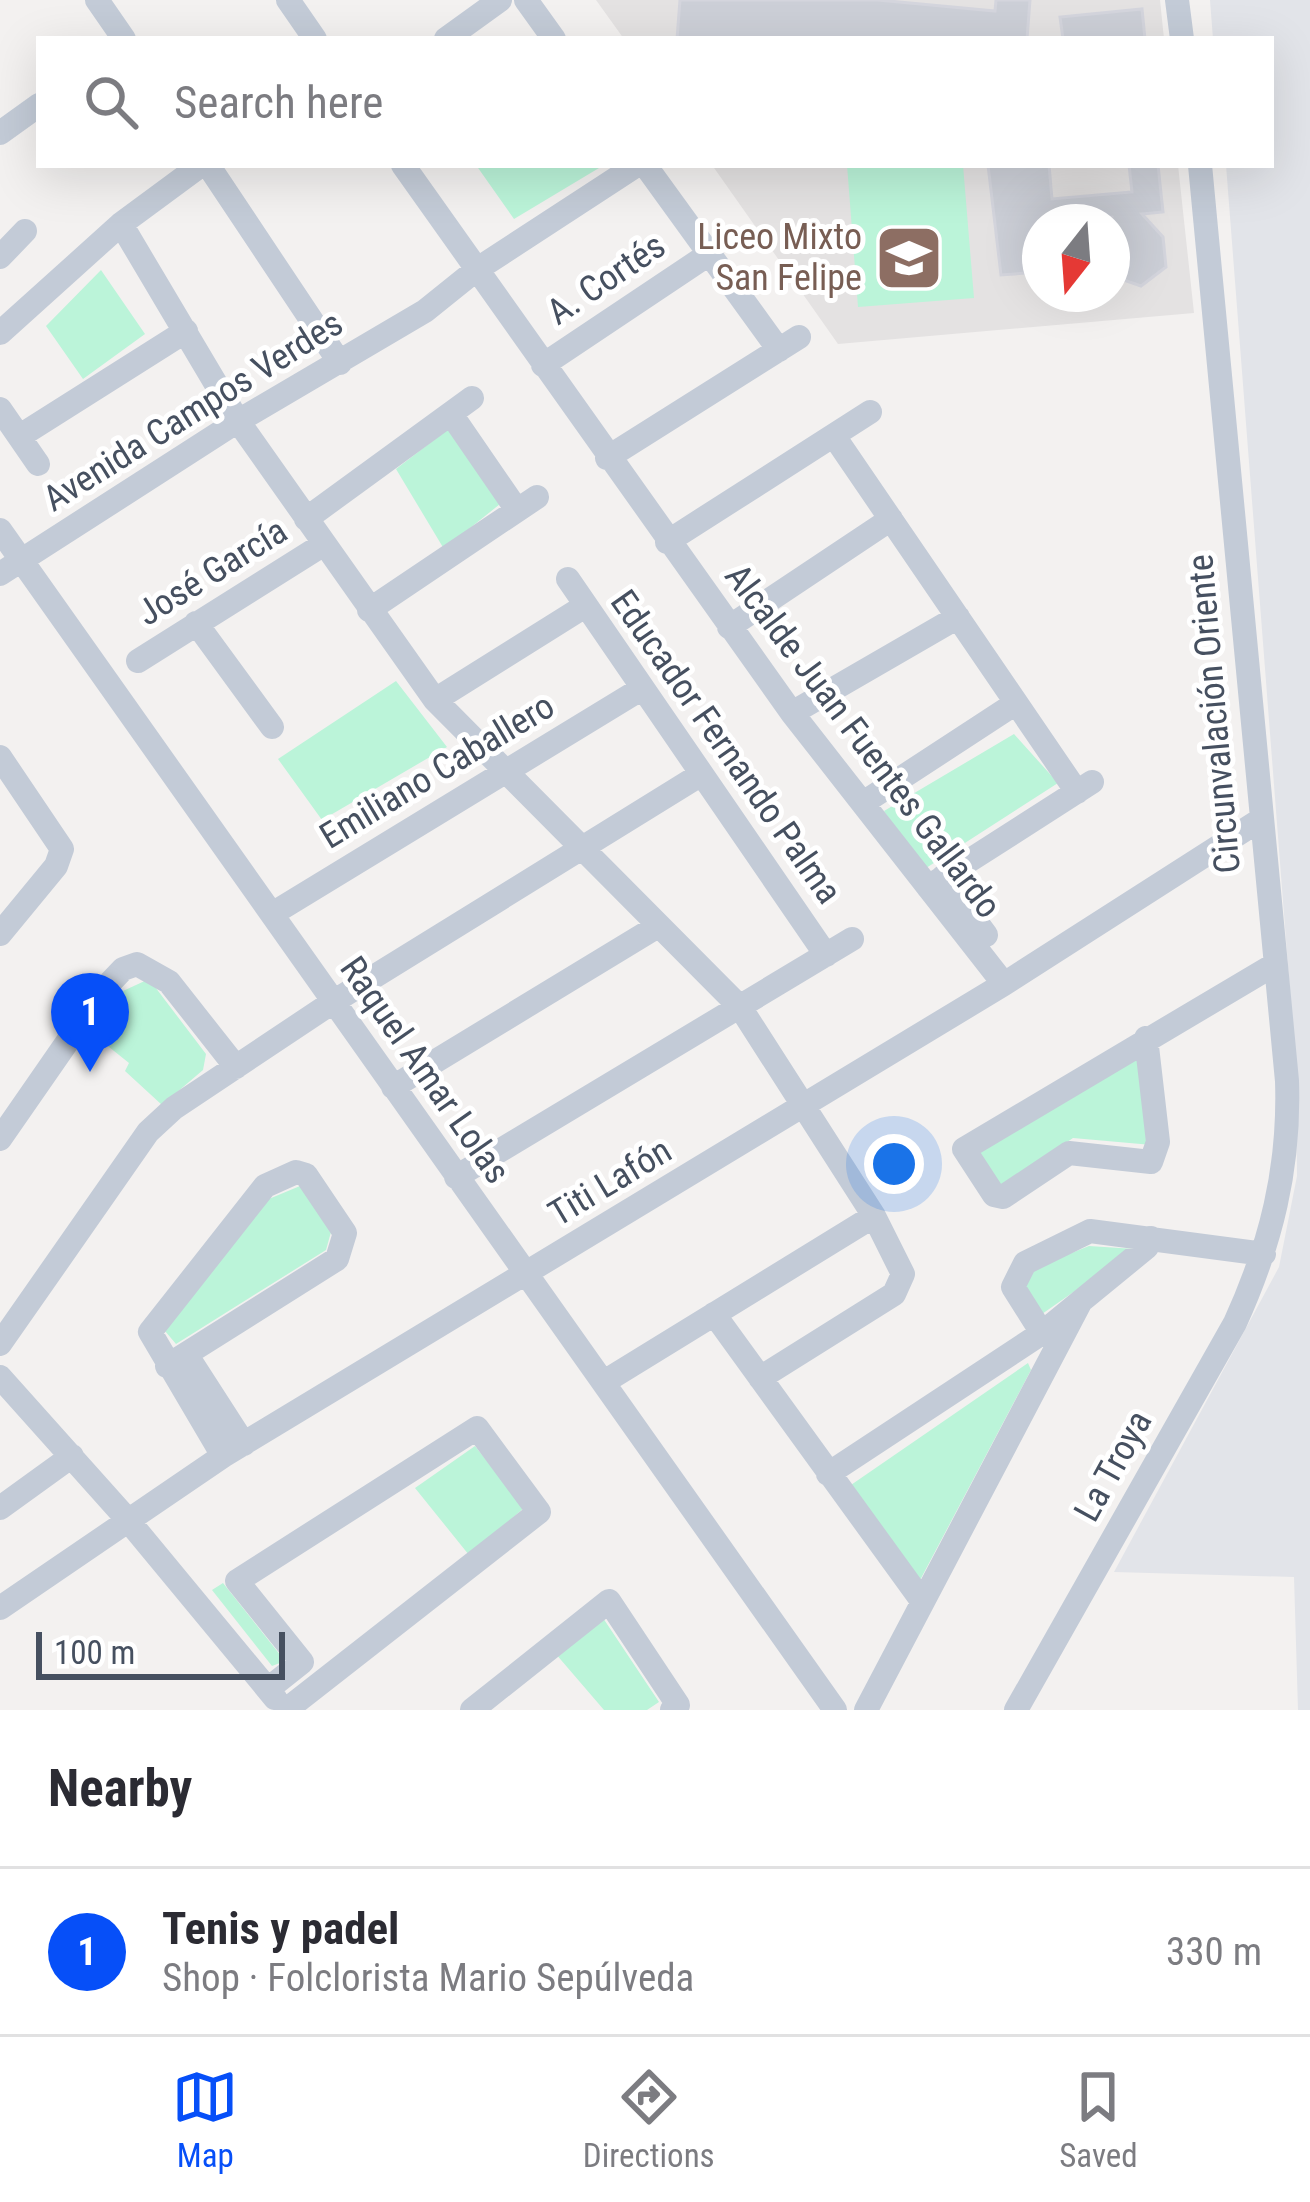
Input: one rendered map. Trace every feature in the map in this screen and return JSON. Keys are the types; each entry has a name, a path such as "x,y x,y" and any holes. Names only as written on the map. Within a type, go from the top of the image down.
{"street":[{"path":"97,0 122,36"},
{"path":"450,36 500,0"},
{"path":"526,0 552,36"},
{"path":"1177,0 1182,36"},
{"path":"290,1 313,36"},
{"path":"0,133 36,107"},
{"path":"0,333 121,224 201,168"},
{"path":"207,168 340,362"},
{"name":"Alcalde Juan Fuentes Gallardo","path":"405,168 791,713 935,882 1010,980"},
{"name":"Avenida Campos Verdes","path":"0,574 238,421 425,311 476,270 636,168"},
{"path":"608,458 789,344 709,254 643,168"},
{"name":"Circunvalación Oriente","path":"1200,168 1288,1111 1282,1184 1262,1261"},
{"path":"121,224 238,421 435,700 740,1006 874,1216 903,1274 894,1294 760,1378"},
{"path":"0,257 25,231"},
{"name":"A. Cortés","path":"543,365 709,254"},
{"path":"20,436 186,331"},
{"path":"306,519 461,406 527,504 369,610"},
{"path":"0,409 38,464"},
{"path":"667,542 870,412"},
{"path":"834,436 1016,703 1084,787 935,882"},
{"path":"729,627 891,519"},
{"name":"Raquel Amar Lolas","path":"0,530 835,1710"},
{"name":"José García","path":"138,661 323,544"},
{"name":"Educador Fernando Palma","path":"568,579 826,955"},
{"path":"435,700 585,607"},
{"path":"791,713 958,617"},
{"path":"196,622 272,727"},
{"name":"Emiliano Caballero","path":"272,914 641,689"},
{"path":"863,803 1016,703"},
{"path":"0,757 62,849 56,866 0,934"},
{"path":"4,1329 148,1132 333,1002 700,775"},
{"name":"Titi Lafón","path":"0,1609 234,1450 1010,980 1259,820"},
{"path":"393,1087 658,926"},
{"path":"456,1177 852,939"},
{"path":"0,1139 123,968 137,964 154,968 236,1067"},
{"path":"1146,1038 1158,1142 1151,1162 1070,1154 1003,1197 994,1195 964,1149 1146,1038 1272,965"},
{"path":"176,1360 337,1259 345,1233 306,1175 296,1172 265,1186 150,1332 176,1360 234,1450"},
{"path":"604,1382 874,1216"},
{"path":"1042,1333 1013,1287 1024,1263 1090,1231 1262,1261"},
{"path":"828,1474 1042,1333 1149,1242"},
{"name":"La Troya","path":"1016,1710 1235,1323 1262,1261"},
{"path":"866,1710 1082,1301"},
{"path":"714,1314 922,1601"},
{"path":"5,1390 128,1519 285,1710 319,1684 538,1512 477,1428 237,1581 319,1684"},
{"path":"0,1508 72,1456"},
{"path":"472,1710 609,1601 678,1705 672,1710"},
{"path":"268,1689 302,1662"}],"shaded area":[{"path":"596,0 1160,0 1164,36 622,36"},
{"path":"1210,0 1310,0 1310,1710 1298,1710 1294,1577 1114,1572 1279,1267 1297,1176 1296,1069 1226,168 1274,168 1274,36 1213,36"},
{"name":"Liceo Mixto San Felipe","path":"714,168 1178,168 1194,313 838,344"}],"green space":[{"path":"478,168 599,168 514,219"},
{"path":"847,168 963,168 974,298 858,307"},
{"path":"101,270 145,334 83,379 46,326"},
{"path":"448,429 500,504 444,549 396,469"},
{"path":"396,681 447,747 322,820 278,759"},
{"path":"1014,734 1058,783 923,870 884,811"},
{"path":"149,979 206,1054 203,1070 162,1105 125,1071 129,1063 94,1035 123,991"},
{"path":"1139,1047 1152,1145 1073,1138 996,1190 974,1151"},
{"path":"300,1186 331,1232 326,1250 176,1344 165,1331 264,1201"},
{"path":"1089,1246 1135,1249 1042,1314 1022,1285 1024,1272"},
{"path":"1028,1363 1031,1370 919,1582 848,1487"},
{"path":"475,1446 524,1508 469,1555 415,1488"},
{"path":"223,1583 285,1661 272,1666 212,1590"},
{"path":"603,1618 659,1702 647,1710 604,1710 555,1653"}],"building":[{"path":"680,0 878,0 995,11 996,0 1030,0 1027,36 677,36"},
{"path":"1142,9 1145,36 1063,36 1060,17"},
{"path":"988,168 1049,168 1052,199 1132,192 1129,168 1158,168 1163,212 1142,214 1163,237 1166,267 1141,286 1130,282 1130,204 1022,204 1022,273 1001,275"}],"place":[{"name":"Liceo Mixto San Felipe","path":"909,258"},
{"name":"Tenis y padel","path":"90,1072"}]}
